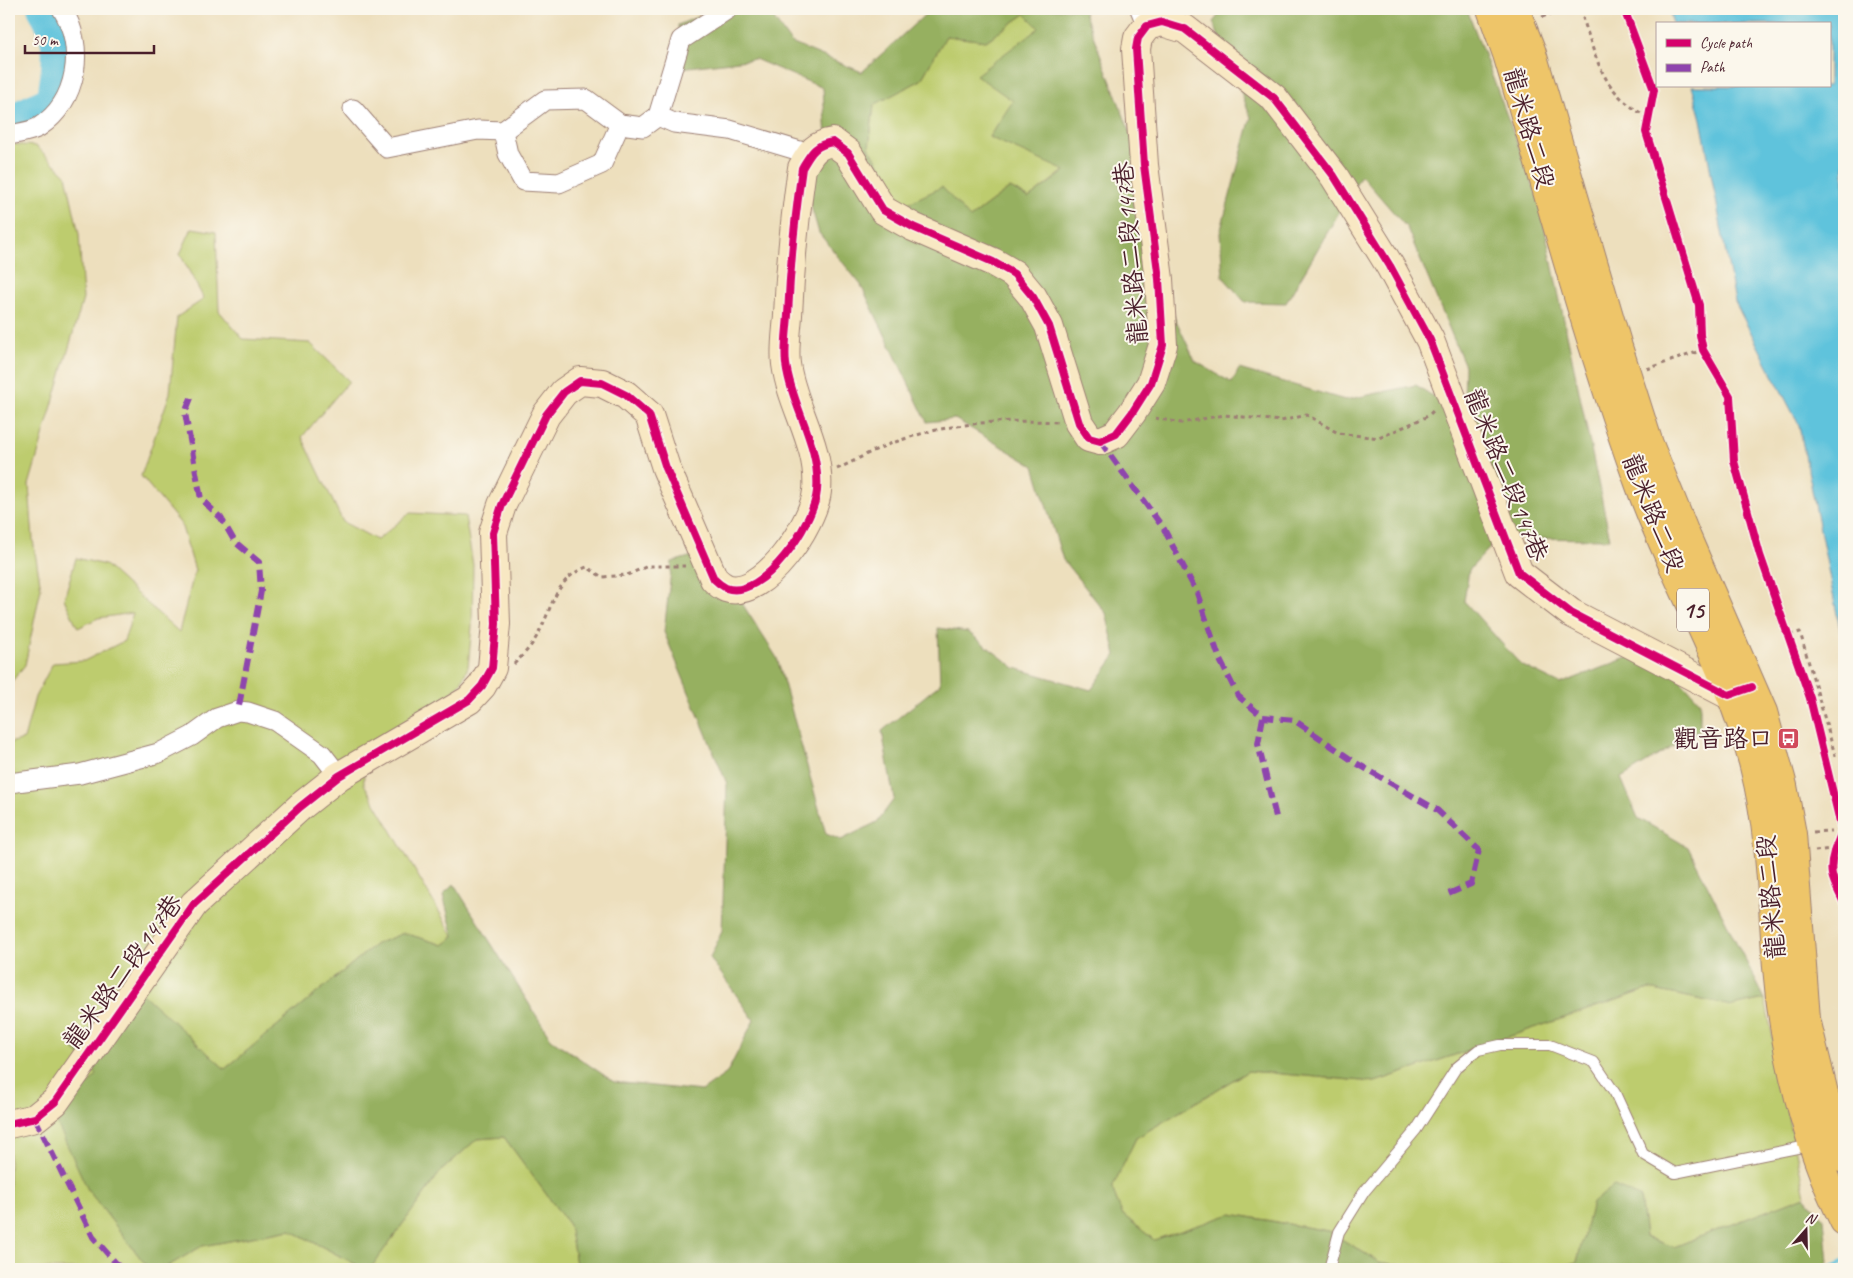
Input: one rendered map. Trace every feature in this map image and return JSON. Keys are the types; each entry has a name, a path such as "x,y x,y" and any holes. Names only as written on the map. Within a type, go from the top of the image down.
{"main road":[{"name":"龍米路二段","path":"1491,9 1508,54 1612,405 1644,497 1741,691 1763,712 1783,786 1792,834 1806,1019 1830,1118 1844,1159"},
{"name":"龍米路二段","path":"1515,9 1531,50 1627,376 1649,444 1677,513 1741,691 1741,720 1763,806 1772,868 1777,970 1785,1034 1813,1145 1830,1193 1844,1221"}],"street":[{"path":"9,135 38,128 60,107 75,73 76,46 67,17 62,9"},
{"path":"353,109 387,148 478,130 503,131 545,100 586,99 620,124 643,127 658,116 682,40 728,9"},
{"name":"龍米路二段147巷","path":"9,1124 34,1118 54,1102 194,904 300,807 339,776 469,700 482,686 492,668 496,624 493,533 502,505 546,415 564,392 580,381 602,383 626,395 649,415 666,468 708,566 714,579 725,588 738,589 758,583 780,563 804,525 817,493 816,455 793,396 786,362 790,270 802,168 810,154 820,144 833,142 848,153 883,210 913,227 993,262 1014,274 1033,297 1049,326 1079,423 1089,438 1100,441 1116,434 1151,383 1163,345 1159,279 1144,165 1136,71 1137,44 1144,18 1185,29 1274,98 1334,176 1390,266 1430,340 1519,573 1571,613 1741,691"},
{"path":"658,116 674,123 730,130 810,154"},
{"path":"503,131 508,154 523,181 559,183 602,164 620,124"},
{"path":"9,783 80,774 159,753 192,736 218,718 238,711 275,720 322,754 339,776"}],"lane":[{"path":"1329,1269 1340,1232 1364,1192 1416,1130 1456,1068 1478,1050 1500,1045 1550,1045 1594,1062 1615,1093 1643,1154 1674,1173 1813,1145"}],"path":[{"path":"1580,9 1600,68 1609,87 1647,120 1650,108"},
{"path":"1627,376 1702,346 1708,357"},
{"path":"1132,413 1181,423 1224,415 1281,421 1307,415 1338,433 1379,438 1428,416 1452,394"},
{"path":"817,479 885,446 940,428 1007,420 1079,423"},
{"path":"492,668 512,666 518,660 535,640 552,598 574,572 587,567 602,577 627,575 648,566 708,566"},
{"path":"1787,626 1793,644"},
{"path":"1790,635 1800,632 1835,755 1825,757"},
{"path":"1802,671 1816,723"},
{"path":"1823,749 1827,766"},
{"path":"1792,834 1842,830 1842,845 1834,849 1833,856"}],"green space":[{"path":"716,9 767,9 791,43 862,72 931,9 1083,9 1133,140 1147,258 1195,361 1232,383 1239,369 1345,400 1416,385 1452,409 1464,402 1465,366 1407,228 1361,175 1286,303 1245,302 1223,277 1220,233 1251,117 1213,22 1224,9 1467,9 1539,201 1610,539 1499,538 1469,570 1464,601 1521,665 1560,684 1652,648 1700,702 1700,730 1621,778 1638,818 1688,847 1765,999 1732,1006 1649,989 1375,1082 1248,1071 1136,1138 1112,1188 1122,1214 1154,1240 1231,1214 1328,1231 1379,1262 1424,1269 577,1269 569,1225 504,1137 477,1139 441,1171 370,1269 365,1269 290,1230 202,1246 163,1269 149,1269 88,1190 55,1119 97,1075 72,1047 133,985 225,1069 376,944 404,933 443,945 454,937 443,895 454,884 551,1039 614,1082 702,1091 727,1073 754,1020 710,958 722,931 727,784 664,632 672,562 696,555 729,583 777,658 826,834 841,840 877,822 894,799 882,731 940,684 938,628 968,632 1015,668 1091,690 1116,655 1106,613 1063,560 1034,466 955,419 927,422 861,285 819,233 802,175 826,139 823,88 755,59 681,68 678,25","holes":["1025,14 1039,28 976,75 1013,101 989,137 1065,171 1029,198 1010,188 970,218 942,187 904,205 869,147 874,105 921,80 946,36 986,41"]},
{"path":"1025,14 1039,28 1014,101 989,137 1065,170 1029,198 1010,188 970,218 904,206 869,147 874,104 921,80 946,36 986,41"},
{"path":"9,144 36,146 66,175 79,234 83,299 29,485 33,540 41,588 25,665 9,685"},
{"path":"192,228 216,232 219,311 243,339 310,343 349,381 302,437 343,522 377,540 410,513 465,516 473,565 472,626 468,667 461,683 440,706 363,746 364,784 454,937 443,945 404,933 376,944 225,1069 133,986 97,1075 88,1190 149,1269 9,1269 9,743 24,739 35,697 53,663 84,661 124,641 133,613 98,618 78,628 64,599 76,558 105,565 179,632 195,570 181,524 141,476 170,393 177,317 204,299 180,254"},
{"path":"1649,989 1732,1006 1765,999 1805,1196 1674,1247 1645,1237 1640,1197 1592,1204 1577,1262 1550,1269 1424,1269 1379,1262 1328,1231 1232,1214 1154,1240 1122,1214 1112,1188 1136,1138 1248,1071 1375,1082"},
{"path":"504,1137 569,1225 577,1269 370,1269 441,1171 477,1139"},
{"path":"1614,1186 1640,1197 1645,1237 1674,1247 1805,1196 1824,1219 1828,1262 1824,1269 1550,1269 1577,1262 1592,1203"},
{"path":"290,1230 365,1269 163,1269 202,1246"}],"water":[{"path":"1669,9 1844,9 1844,649 1799,425 1735,302 1701,119 1693,88 1830,88 1830,22 1672,22"}],"waterway":[{"path":"9,117 19,116 52,100 57,64 56,42 54,32 43,9"},
{"path":"1826,1269 1844,1261"}],"marked path":[{"path":"191,398 185,413 201,499 221,518 235,542 259,562 261,591 238,711"},
{"path":"1100,441 1164,529 1197,593 1220,660 1238,696 1263,717 1294,720 1356,763 1437,810 1479,850 1471,884 1446,895"},
{"path":"1263,717 1258,744 1277,821"},
{"path":"35,1118 93,1237 121,1269"}],"cycle path":[{"path":"1624,9 1654,90 1646,132 1699,305 1700,335 1703,350 1730,396 1734,461 1760,555 1810,698 1842,830 1831,867 1833,879 1844,903"},
{"path":"9,1124 35,1118 55,1102 194,904 300,807 339,776 469,700 482,686 492,668 496,624 493,533 502,505 546,415 564,392 580,381 602,383 626,395 649,415 666,468 714,579 720,584 726,588 740,589 755,583 784,556 797,539 807,521 814,505 817,491 815,458 789,380 785,352 793,242 802,168 811,154 821,145 833,142 848,153 883,210 913,227 993,262 1014,274 1033,297 1049,326 1079,423 1089,438 1100,441 1116,434 1151,383 1163,345 1159,279 1144,165 1136,49 1138,38 1147,26 1162,22 1185,29 1274,98 1334,176 1390,266 1430,340 1519,573 1571,613 1729,695 1752,687"}],"place":[{"name":"觀音路口","path":"1789,739"}]}
